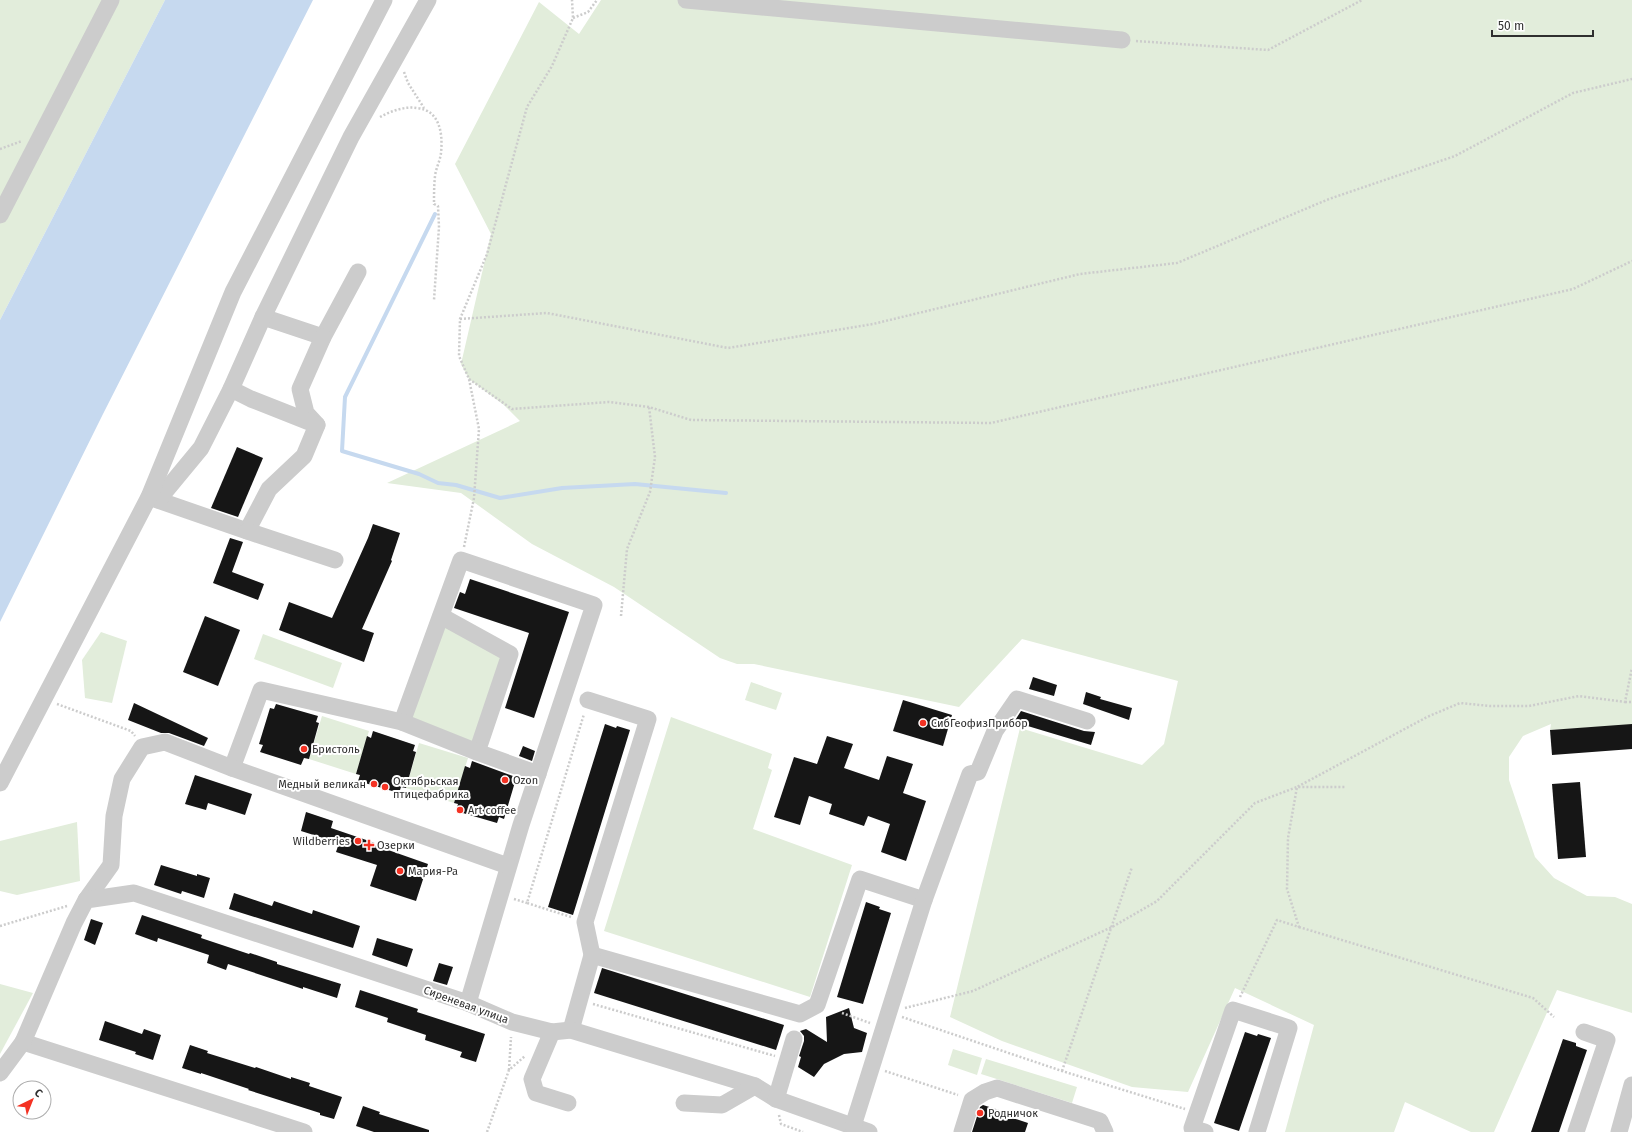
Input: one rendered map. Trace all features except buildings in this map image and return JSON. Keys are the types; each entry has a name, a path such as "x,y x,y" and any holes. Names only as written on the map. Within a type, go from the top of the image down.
{"street":[{"path":"0,215 112,0"},
{"path":"0,783 153,499 234,292 384,0"},
{"path":"153,499 201,448 231,389 263,317 356,129 428,0"},
{"path":"686,0 1122,40"},
{"path":"317,425 306,413 300,389 323,337 358,272"},
{"path":"263,317 323,337"},
{"path":"231,389 251,399 317,425"},
{"path":"246,531 269,489 304,456 317,425"},
{"path":"153,499 335,560"},
{"path":"402,722 461,560 594,605 508,866 468,1003"},
{"path":"441,616 510,654 477,752"},
{"path":"232,768 261,690 402,722 477,752 538,774"},
{"path":"852,1126 924,900 970,774 978,772 995,731 1017,699 1086,721"},
{"path":"571,1030 592,955 585,922 648,719 588,700"},
{"path":"0,1073 23,1042 74,923 86,900 110,865 114,816 122,779 142,747 165,742 232,768 508,866"},
{"path":"592,955 800,1014 817,1005 860,879 924,900"},
{"name":"Сиреневая улица","path":"86,900 134,893 468,1003 512,1022 552,1032 571,1030 755,1086 776,1099 869,1132"},
{"path":"1205,1132 1192,1128 1233,1010 1289,1028 1257,1132"},
{"path":"776,1099 789,1060 800,1014"},
{"path":"552,1032 532,1079 536,1092 568,1103"},
{"path":"1576,1132 1607,1040 1584,1032"},
{"path":"23,1042 304,1132"},
{"path":"1619,1132 1632,1085"},
{"path":"684,1104 722,1105 755,1086"},
{"path":"962,1132 972,1100 985,1092 998,1088 1100,1121 1105,1132"}],"path":[{"path":"461,560 474,498 479,429 469,379 459,356 460,319 487,254 527,107 552,66 573,18 572,0"},
{"path":"573,18 588,12 597,0"},
{"path":"1122,40 1268,50 1362,0"},
{"path":"403,70 408,83 424,108 437,118 441,129 441,154 435,175 434,189 434,204 438,206 439,227 434,300"},
{"path":"460,319 547,313 728,348 872,324 1080,274 1177,263 1328,199 1455,156 1573,93 1632,79"},
{"path":"376,120 388,112 410,107 424,108"},
{"path":"469,379 512,409 610,402 649,407 691,420 990,423 1573,289 1632,262"},
{"path":"621,616 627,549 650,492 652,482 655,457 649,407"},
{"path":"1625,702 1632,668"},
{"path":"886,1020 973,991 1112,927 1157,901 1255,803 1297,787 1427,717 1460,703 1490,706 1529,706 1579,696 1632,702"},
{"path":"44,699 132,731 142,747"},
{"path":"585,922 527,903 588,700"},
{"path":"1297,787 1346,787"},
{"path":"1297,787 1288,838 1287,889 1299,927"},
{"path":"1062,1071 1132,867"},
{"path":"0,926 86,900"},
{"path":"1233,1010 1277,920 1533,998 1554,1017"},
{"path":"579,1000 789,1060"},
{"path":"842,1013 886,1020 1062,1071 1197,1113"},
{"path":"487,1132 509,1070 512,1022"},
{"path":"509,1070 531,1051"},
{"path":"872,1066 972,1100"}],"green space":[{"path":"0,0 165,0 0,320"},
{"path":"601,0 1632,0 1632,725 1550,730 1551,724 1523,736 1509,757 1509,780 1535,857 1554,878 1587,896 1615,897 1632,904 1632,1013 1557,990 1494,1132 1471,1132 1405,1102 1394,1132 1285,1132 1314,1025 1235,988 1188,1092 1132,1087 1002,1041 950,1017 1020,728 1142,765 1164,744 1178,681 1022,639 959,707 754,664 737,664 720,658 614,587 532,544 461,493 387,483 520,421 504,405 469,379 461,364 491,234 455,164 539,2 579,34"},
{"path":"441,616 510,654 477,752 402,722"},
{"path":"101,632 127,641 112,703 85,698 82,660"},
{"path":"263,634 342,663 333,688 254,659"},
{"path":"751,682 782,693 776,710 745,700"},
{"path":"322,716 369,731 356,774 309,759"},
{"path":"671,717 772,754 768,768 772,770 753,829 852,865 810,997 604,931"},
{"path":"419,743 468,758 454,803 406,788"},
{"path":"77,822 80,881 17,895 0,891 0,841"},
{"path":"0,984 33,993 0,1054"},
{"path":"953,1049 982,1058 977,1075 948,1065"},
{"path":"986,1059 1077,1087 1072,1103 981,1074"}],"water":[{"path":"165,0 313,0 103,414 0,622 0,320"}],"waterway":[{"path":"435,214 345,397 342,451 419,474 438,483 456,485 500,498 562,488 635,484 726,493"}],"place":[{"name":"СибГеофизПрибор","path":"923,723"},
{"name":"Бристоль","path":"304,749"},
{"name":"Ozon","path":"505,780"},
{"name":"Медный великан","path":"374,784"},
{"name":"Октябрьская птицефабрика","path":"385,787"},
{"name":"Art coffee","path":"460,810"},
{"name":"Wildberries","path":"358,841"},
{"name":"Озерки","path":"369,845"},
{"name":"Мария-Ра","path":"400,871"},
{"name":"Родничок","path":"980,1113"}]}
